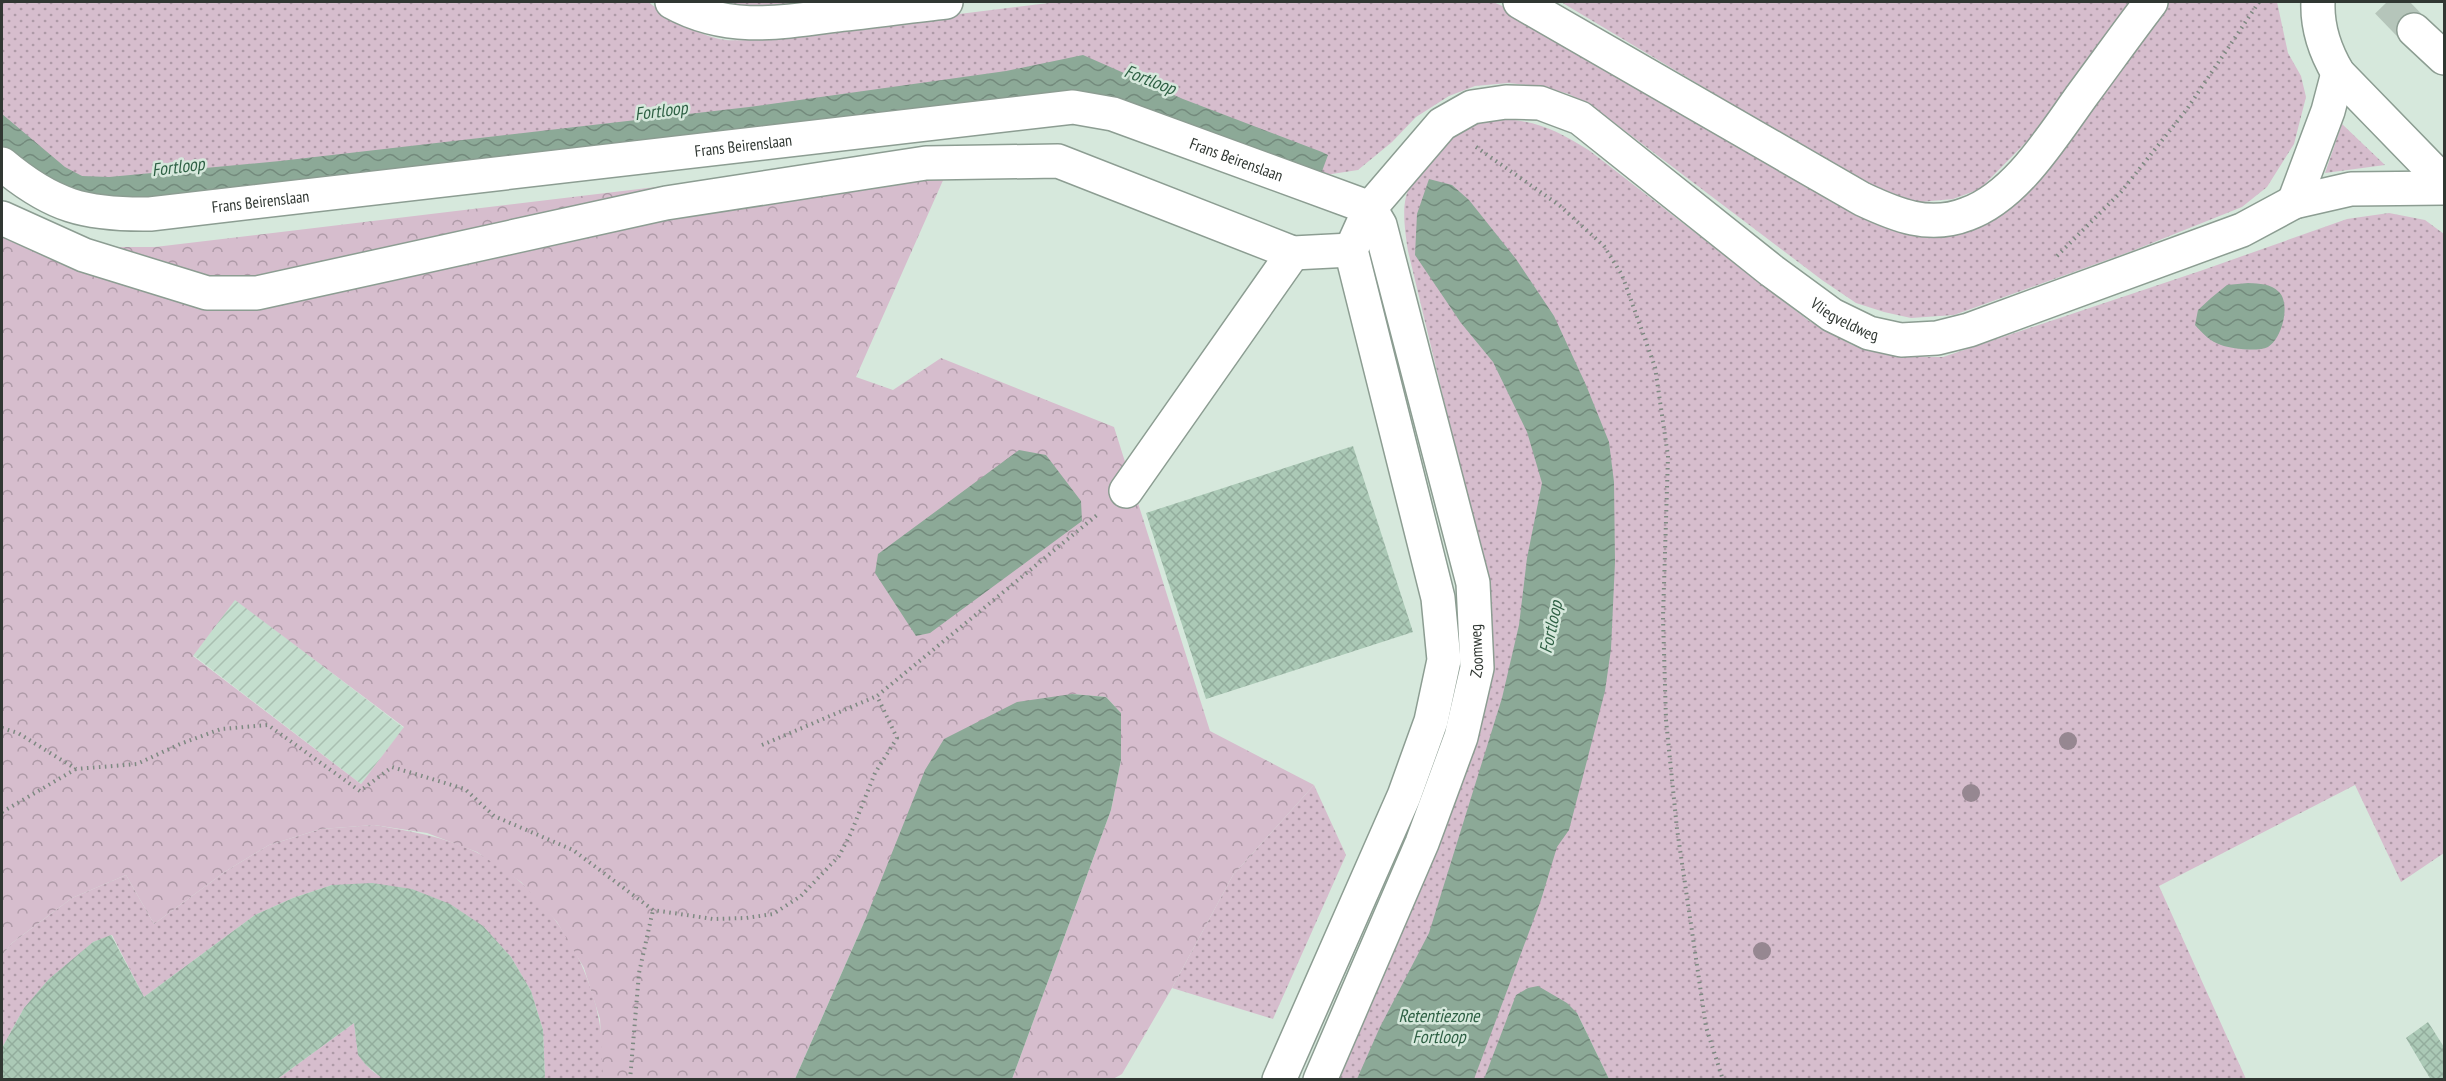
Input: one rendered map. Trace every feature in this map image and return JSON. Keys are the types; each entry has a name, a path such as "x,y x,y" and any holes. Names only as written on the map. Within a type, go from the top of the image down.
{"street":[{"path":"672,2 737,23 769,24 946,2"},
{"path":"1520,2 1862,199 1910,219 1966,215 1994,200 2018,178 2047,144 2151,2"},
{"path":"2318,2 2322,37 2328,56 2338,73 2445,182"},
{"path":"2415,30 2445,58"},
{"path":"2294,202 2328,111 2338,73"},
{"name":"Vliegveldweg","path":"1442,124 1472,107 1506,102 1539,104 1580,118 1772,271 1832,315 1869,333 1901,340 1937,338 1969,330 2242,230 2294,202 2351,189 2445,188"},
{"name":"Frans Beirenslaan","path":"2,164 21,180 51,199 84,211 115,215 150,214 1073,107 1113,114 1370,208"},
{"path":"1279,1080 1404,795 1431,721 1444,660 1438,598 1352,250 1370,208 1442,124"},
{"path":"2,218 84,255 207,292 257,293 666,203 926,163 1058,160 1293,253 1352,250"},
{"name":"Zoomweg","path":"1320,1080 1422,843 1461,737 1477,668 1473,583 1380,225 1370,208"},
{"path":"1126,491 1293,253"}],"path":[{"path":"2056,258 2121,192 2180,118 2259,2"},
{"path":"1442,124 1559,205 1604,246 1622,275 1655,367 1668,456 1663,617 1666,720 1671,774 1706,1028 1724,1080"},
{"path":"762,745 877,696 1126,491"},
{"path":"2,812 76,769 137,764 180,744 221,729 268,725 360,791 392,767 465,789 494,816 573,850 653,910 713,919 746,918 773,914 801,896 838,856 851,833 875,773 897,738 877,696"},
{"path":"2,728 18,733 76,769"},
{"path":"630,1080 639,973 653,910"}],"shaded area":[{"path":"235,599 404,728 361,784 193,655"}],"green space":[{"path":"2,2 648,2 673,19 700,33 719,39 748,40 1057,2 1493,2 1886,228 1922,234 1953,232 2130,49 2167,2 2277,2 2288,53 2301,76 2306,97 2294,144 2267,187 2242,207 2132,251 1954,315 1911,318 1856,303 1822,280 1604,115 1569,94 1539,86 1508,83 1475,86 1449,96 1416,117 1392,142 1358,170 1325,175 1109,100 122,200 2,145"},
{"path":"703,2 849,2 774,12"},
{"path":"1561,2 2133,2 2039,129 1980,189 1953,199 1920,202 1889,194 1852,176"},
{"path":"1492,118 1532,123 1577,143 1809,321 1852,345 1899,357 1943,357 2347,219 2389,213 2425,220 2444,234 2444,853 2401,882 2355,785 2159,886 2246,1079 1609,1079 1577,1013 1525,1079 1335,1080 1435,846 1488,583 1408,251 1404,218 1405,205 1407,194 1419,172 1445,147 1458,130"},
{"path":"2342,124 2385,165 2325,173"},
{"path":"956,151 856,377 893,390 941,358 1114,427 1210,731 1314,785 1233,875 1122,1074 1113,1079 1012,1079 1111,810 1121,760 1121,713 1106,697 1072,694 866,918 795,1079 603,1079 600,1019 584,968 557,922 521,882 477,852 427,833 374,825 321,829 269,845 226,871 154,924 126,875 72,898 12,943 2,955 2,204 85,247 155,247","holes":["235,600 404,727 361,784 193,656"]},
{"path":"1314,785 1346,855 1273,1019 1172,988 1233,875"},
{"path":"374,825 413,832 464,846 502,867 525,886 545,908 563,932 590,985 598,1014 604,1066 603,1079 545,1079 543,1030 531,991 511,957 483,926 332,885 293,898 255,915 144,997 112,935 93,942 24,1008 2,1048 2,955 12,943 72,898 126,875 154,924 226,871 269,845 321,829"},
{"path":"354,1023 357,1042 364,1062 384,1079 276,1080"}],"water":[{"path":"1083,55 1183,99 1328,155 1321,174 1109,100 149,198 96,200 45,182 2,145 2,114 65,167 82,176 109,177 280,161 749,107 1006,71"},
{"name":"Retentiezone Fortloop","path":"1429,179 1452,185 1469,200 1516,259 1554,316 1609,442 1614,482 1615,562 1611,649 1605,691 1569,830 1557,847 1541,900 1474,1079 1357,1079 1380,1027 1429,933 1502,698 1519,625 1527,558 1542,483 1527,432 1493,362 1461,323 1415,255 1417,214"},
{"path":"2265,284 2283,297 2283,321 2277,337 2264,349 2232,348 2214,342 2195,325 2198,310 2227,285"},
{"path":"1019,450 1046,455 1081,501 1082,521 930,633 916,636 875,573 878,554"},
{"path":"1072,694 1106,697 1121,713 1121,760 1111,810 1012,1079 795,1079 866,918 925,770 944,739 1017,702"},
{"name":"Retentiezone Fortloop","path":"1538,986 1567,1003 1577,1013 1609,1079 1484,1079 1516,995 1528,988"}],"building":[{"path":"1353,446 1413,632 1206,699 1146,513"},
{"path":"372,883 412,889 450,904 483,926 511,957 531,991 543,1030 545,1080 384,1080 358,1055 354,1023 276,1080 2,1080 2,1048 24,1008 49,979 93,942 111,935 144,997 255,915 293,898 332,885"},
{"path":"2428,1022 2444,1047 2444,1080 2431,1080 2406,1038"}],"tunnel":[{"path":"2387,2 2414,30"}],"water label":[{"name":"Fortloop","path":"1150,80"},
{"name":"Fortloop","path":"661,111"},
{"name":"Fortloop","path":"178,167"},
{"name":"Fortloop","path":"1551,627"}]}
